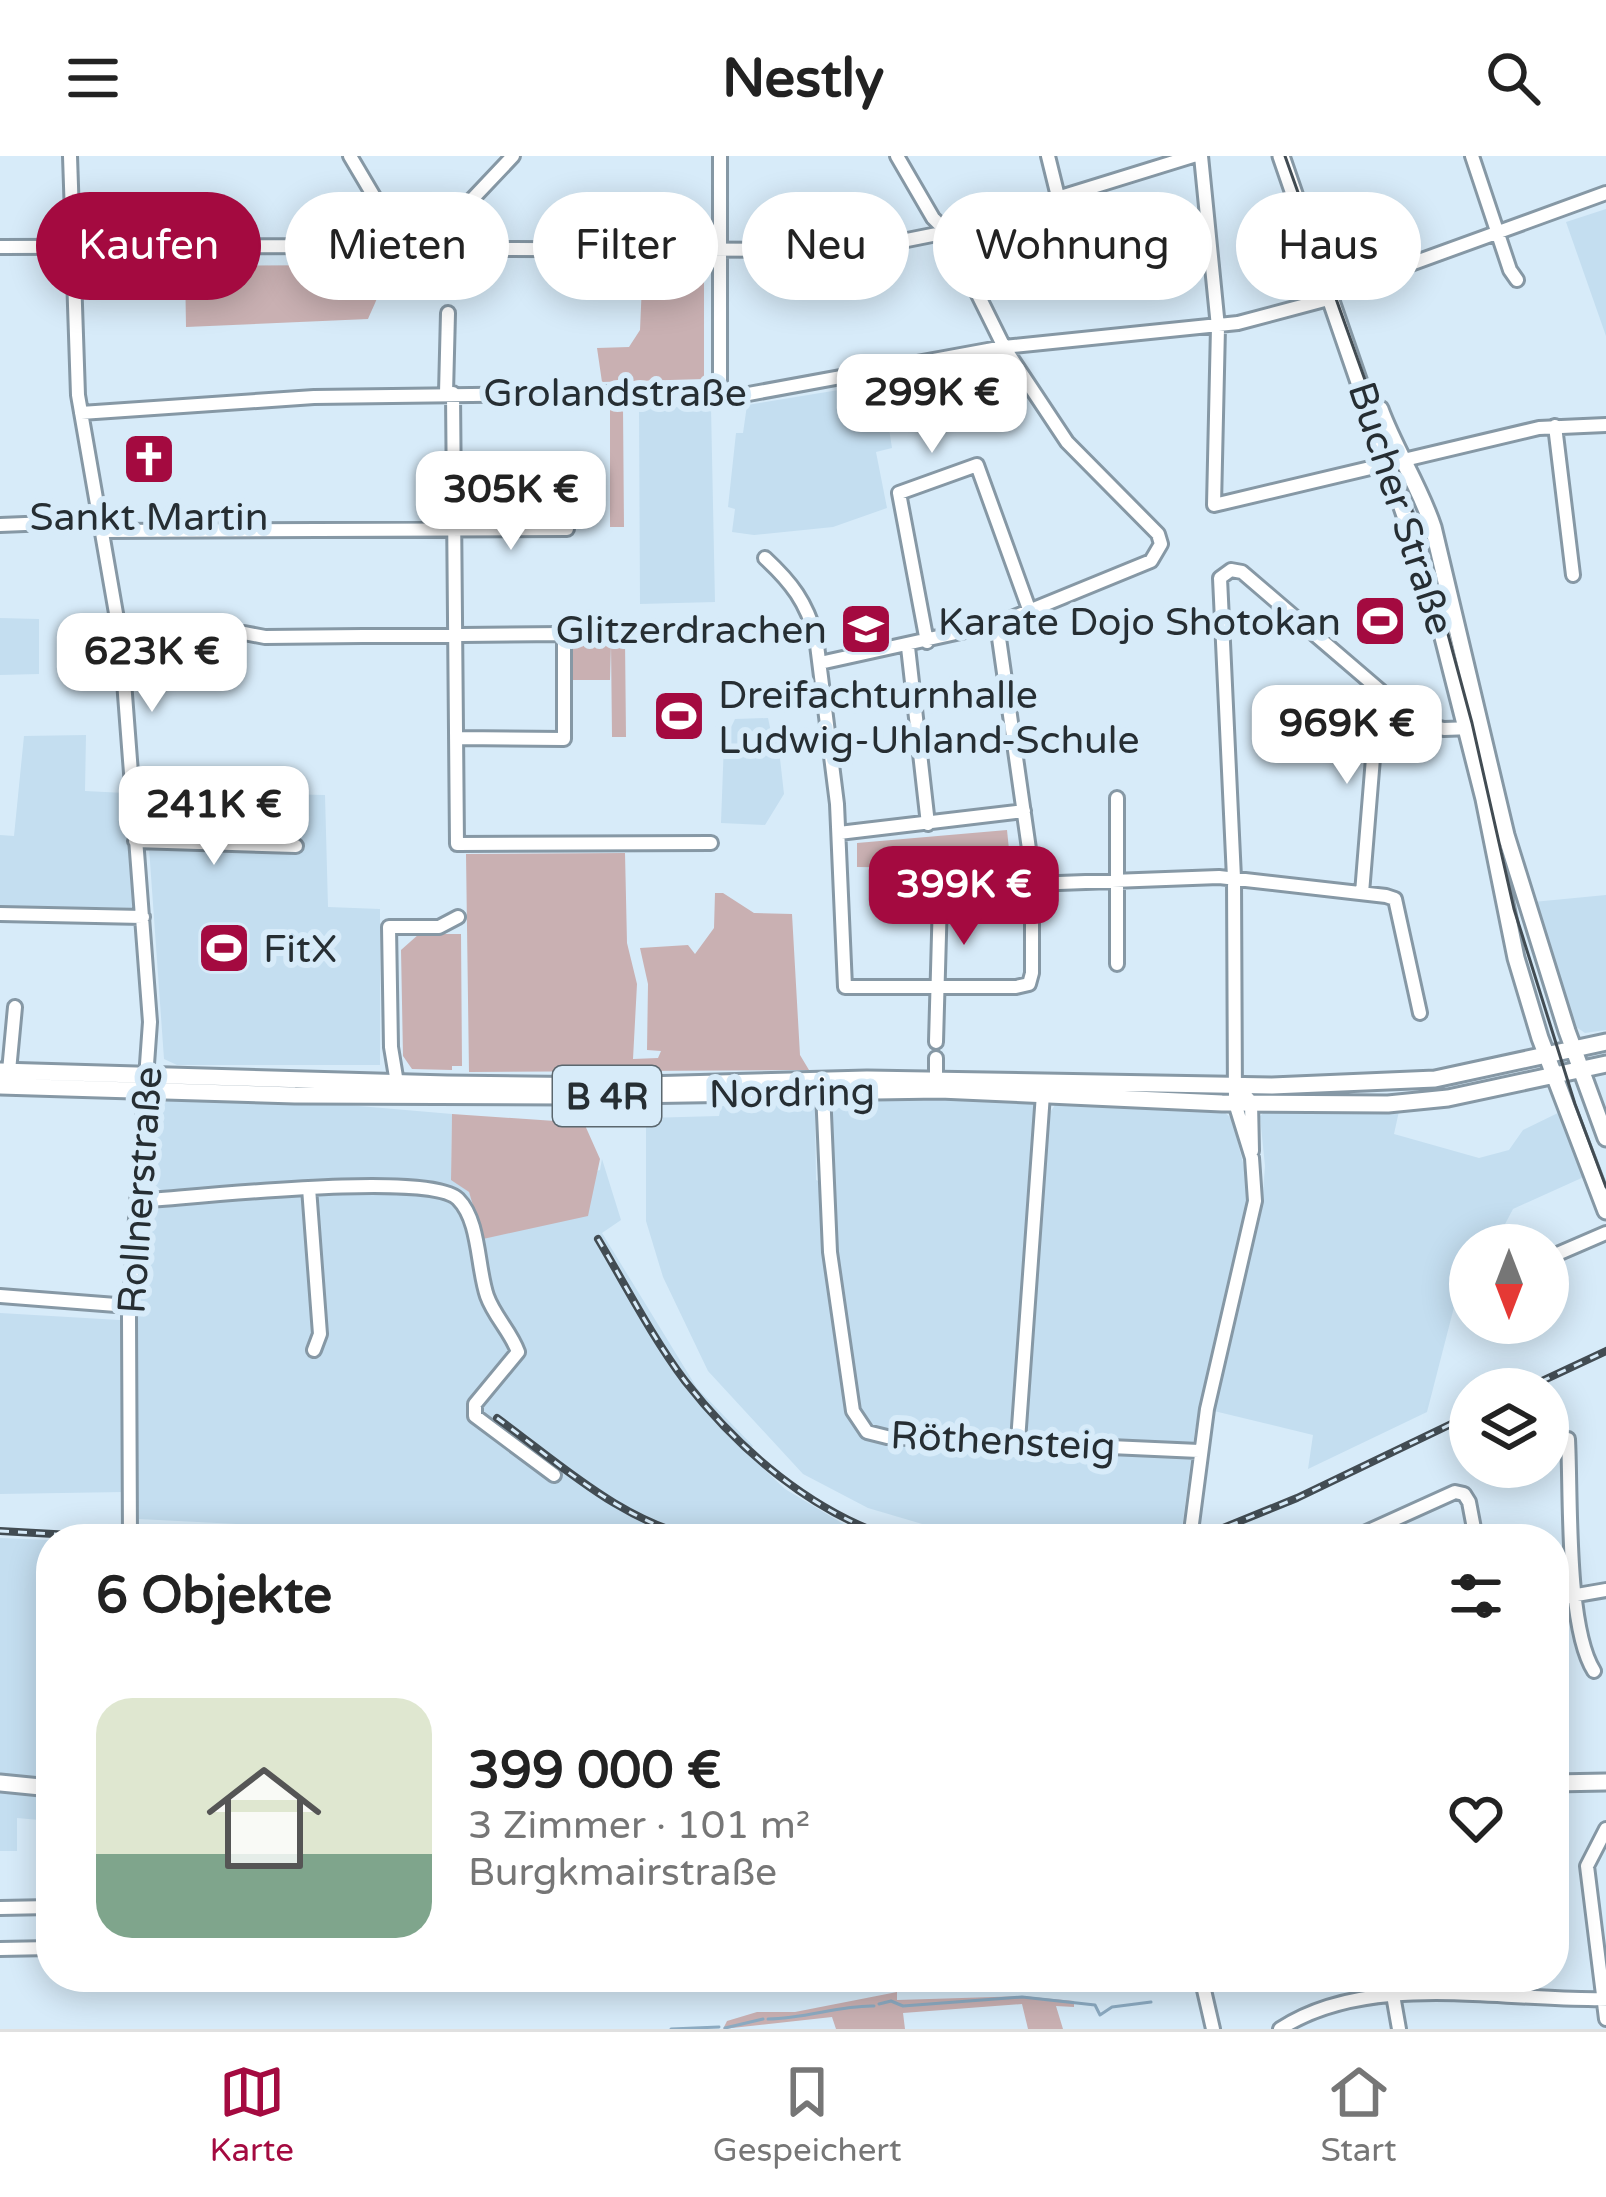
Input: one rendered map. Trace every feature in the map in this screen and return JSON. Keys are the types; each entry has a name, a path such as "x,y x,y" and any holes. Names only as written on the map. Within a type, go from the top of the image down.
{"main road":[{"name":"Bucher Straße","path":"1281,156 1295,192"},
{"name":"Bucher Straße","path":"1292,156 1303,192"},
{"name":"Bucher Straße","path":"1337,300 1396,462 1516,871 1606,1132"},
{"name":"Bucher Straße","path":"1473,728 1510,932 1547,1056 1606,1211"},
{"name":"B 4R","path":"1574,1050 1606,1042"},
{"name":"Nordring","path":"147,1083 591,1086 936,1079 1242,1097 1419,1081 1574,1050"},
{"name":"B 4R","path":"1581,1070 1606,1064"},
{"name":"Nordring","path":"3,1076 611,1096 823,1091 1412,1103 1581,1070"},
{"path":"1569,1783 1606,1782"},
{"path":"0,1783 36,1787"}],"street":[{"name":"Rollnerstraße","path":"70,156 71,192"},
{"path":"261,247 380,246 379,206 350,156"},
{"path":"513,156 461,211 460,240 466,249 848,248 933,234"},
{"path":"720,156 720,392"},
{"path":"897,156 933,218"},
{"path":"1048,156 1055,192"},
{"path":"1080,192 1197,156 1218,326 1214,506 1556,426 1606,424"},
{"path":"1472,156 1517,280"},
{"name":"Grolandstraße","path":"1421,261 1606,193"},
{"path":"0,247 36,247"},
{"name":"Rollnerstraße","path":"75,300 80,413 125,674 150,1022 129,1306 130,1524"},
{"path":"820,663 997,624 1150,561 1161,544 1158,534 1067,442 1004,347 981,300"},
{"name":"Grolandstraße","path":"80,413 449,393 743,395 1004,347 1264,319 1318,300"},
{"path":"448,313 457,844 711,843"},
{"path":"1556,426 1573,575"},
{"path":"927,642 899,493 977,465 1029,609"},
{"path":"0,525 567,529"},
{"path":"765,558 809,611 820,663 839,833 845,987 1016,987 1028,983 1032,884 997,624"},
{"path":"1191,1524 1198,1451 1253,1213 1252,1158 1242,1097 1220,578 1231,570 1242,572 1418,723 1444,729 1473,728"},
{"path":"244,633 265,637 564,634 564,739 456,738"},
{"path":"908,646 928,824"},
{"path":"1362,893 1378,709 1384,694"},
{"path":"1117,798 1117,964"},
{"path":"839,833 1024,812"},
{"path":"135,841 296,846"},
{"path":"1032,884 1234,878 1395,899 1420,1013"},
{"path":"936,1042 940,899"},
{"path":"0,914 143,916"},
{"path":"397,1083 391,1047 389,928 439,927 458,917"},
{"path":"3,1076 15,1007"},
{"path":"936,1058 936,1079"},
{"name":"Röthensteig","path":"823,1091 830,1252 855,1417 867,1432 1198,1451"},
{"path":"1018,1441 1043,1094"},
{"path":"138,1201 309,1189 437,1189 451,1193 462,1204 488,1298 518,1352 475,1404 475,1416 554,1475"},
{"path":"309,1189 320,1334 314,1350"},
{"path":"1569,1249 1606,1233"},
{"path":"0,1296 129,1306"},
{"path":"1569,1458 1576,1594 1585,1657 1594,1671"},
{"path":"1384,1524 1455,1492 1464,1494 1469,1502 1473,1524"},
{"path":"1569,1596 1606,1590"},
{"path":"1606,1829 1587,1866 1606,2019"},
{"path":"0,1907 36,1907"},
{"path":"0,1949 36,1948"},
{"path":"1204,1992 1213,2029"},
{"path":"1280,2029 1315,2011 1396,1994 1605,2000"},
{"path":"1396,1994 1399,2029"}],"shaded area":[{"path":"1606,209 1606,336 1566,222"},
{"path":"285,265 285,300 376,300 368,319 186,327 186,300 261,300 261,266"},
{"path":"641,300 704,300 704,379 602,382 597,348 629,347 640,330"},
{"path":"882,383 892,448 876,452 887,508 833,527 754,535 732,532 735,509 728,507 736,433 743,433 747,405"},
{"path":"639,407 711,407 715,602 640,604"},
{"path":"610,408 623,408 624,527 610,527"},
{"path":"0,618 39,619 39,674 0,675"},
{"path":"570,639 625,640 626,737 612,737 611,644 610,680 570,680"},
{"path":"768,718 771,732 777,732 784,794 765,825 721,823 724,742 735,719"},
{"path":"86,735 85,791 125,793 135,908 0,906 0,835 14,836 24,736"},
{"path":"145,791 325,795 328,907 380,909 380,1065 177,1065 164,1059"},
{"path":"208,792 288,794 285,837 207,834"},
{"path":"1007,830 1011,869 857,867 857,843"},
{"path":"625,853 627,943 637,984 633,1059 658,1058 661,1051 647,1050 648,984 640,948 688,945 695,954 714,928 715,893 723,893 754,913 792,914 800,1055 809,1070 469,1072 466,854"},
{"path":"1606,895 1606,1030 1585,1033 1572,1024 1533,902"},
{"path":"419,934 461,934 462,1066 452,1066 452,1070 412,1069 403,1056 401,950"},
{"path":"170,1098 266,1098 452,1114 451,1179 469,1192 475,1206 600,1170 602,1159 621,1220 602,1233 697,1388 753,1446 747,1453 785,1489 844,1524 235,1524 139,1519 138,1501 123,1492 0,1494 0,1313 136,1321 142,1241 149,1215 160,1206 164,1193 151,1174 158,1109"},
{"path":"839,1098 1031,1101 1047,1117 1055,1105 1064,1104 1221,1109 1232,1119 1246,1175 1246,1210 1195,1430 1183,1524 922,1524 868,1508 803,1474 708,1371 663,1277 646,1221 646,1118 719,1116 721,1106 815,1104 816,1180 830,1186 833,1102"},
{"path":"1269,1108 1399,1111 1394,1134 1479,1158 1509,1150 1523,1130 1562,1111 1586,1176 1513,1209 1505,1224 1449,1224 1449,1327 1427,1412 1308,1469 1313,1435 1214,1411 1262,1205 1265,1166 1260,1116"},
{"path":"452,1114 584,1123 600,1159 588,1216 483,1239 469,1192 451,1180"},
{"path":"0,1538 36,1539 36,1820 17,1818 17,1851 0,1851"},
{"path":"897,1992 897,2000 1022,1996 1074,2001 1074,2007 1056,2006 1063,2029 1028,2029 1022,2004 903,2013 905,2029 836,2029 832,2017 723,2029 727,2021 757,2012 795,2012"}],"waterway":[{"path":"879,2004 1022,1997 1095,2005 1100,2015 1112,2007 1151,2002"},
{"path":"768,2019 874,2006"},
{"path":"725,2028 763,2019"},
{"path":"671,2029 719,2027"}],"tram line":[{"path":"1285,156 1424,545 1472,723 1514,909 1606,1187"}],"railway":[{"path":"598,1239 650,1329 706,1407 779,1476 857,1524"},
{"path":"1569,1368 1606,1351"},
{"path":"497,1418 569,1473 655,1524"},
{"path":"1233,1524 1449,1425"},
{"path":"0,1531 36,1533"}],"place":[{"name":"Sankt Martin","path":"149,459"},
{"name":"Karate Dojo Shotokan","path":"1380,621"},
{"name":"Glitzerdrachen","path":"866,629"},
{"name":"Dreifachturnhalle Ludwig-Uhland-Schule","path":"679,716"},
{"name":"FitX","path":"224,948"}]}
